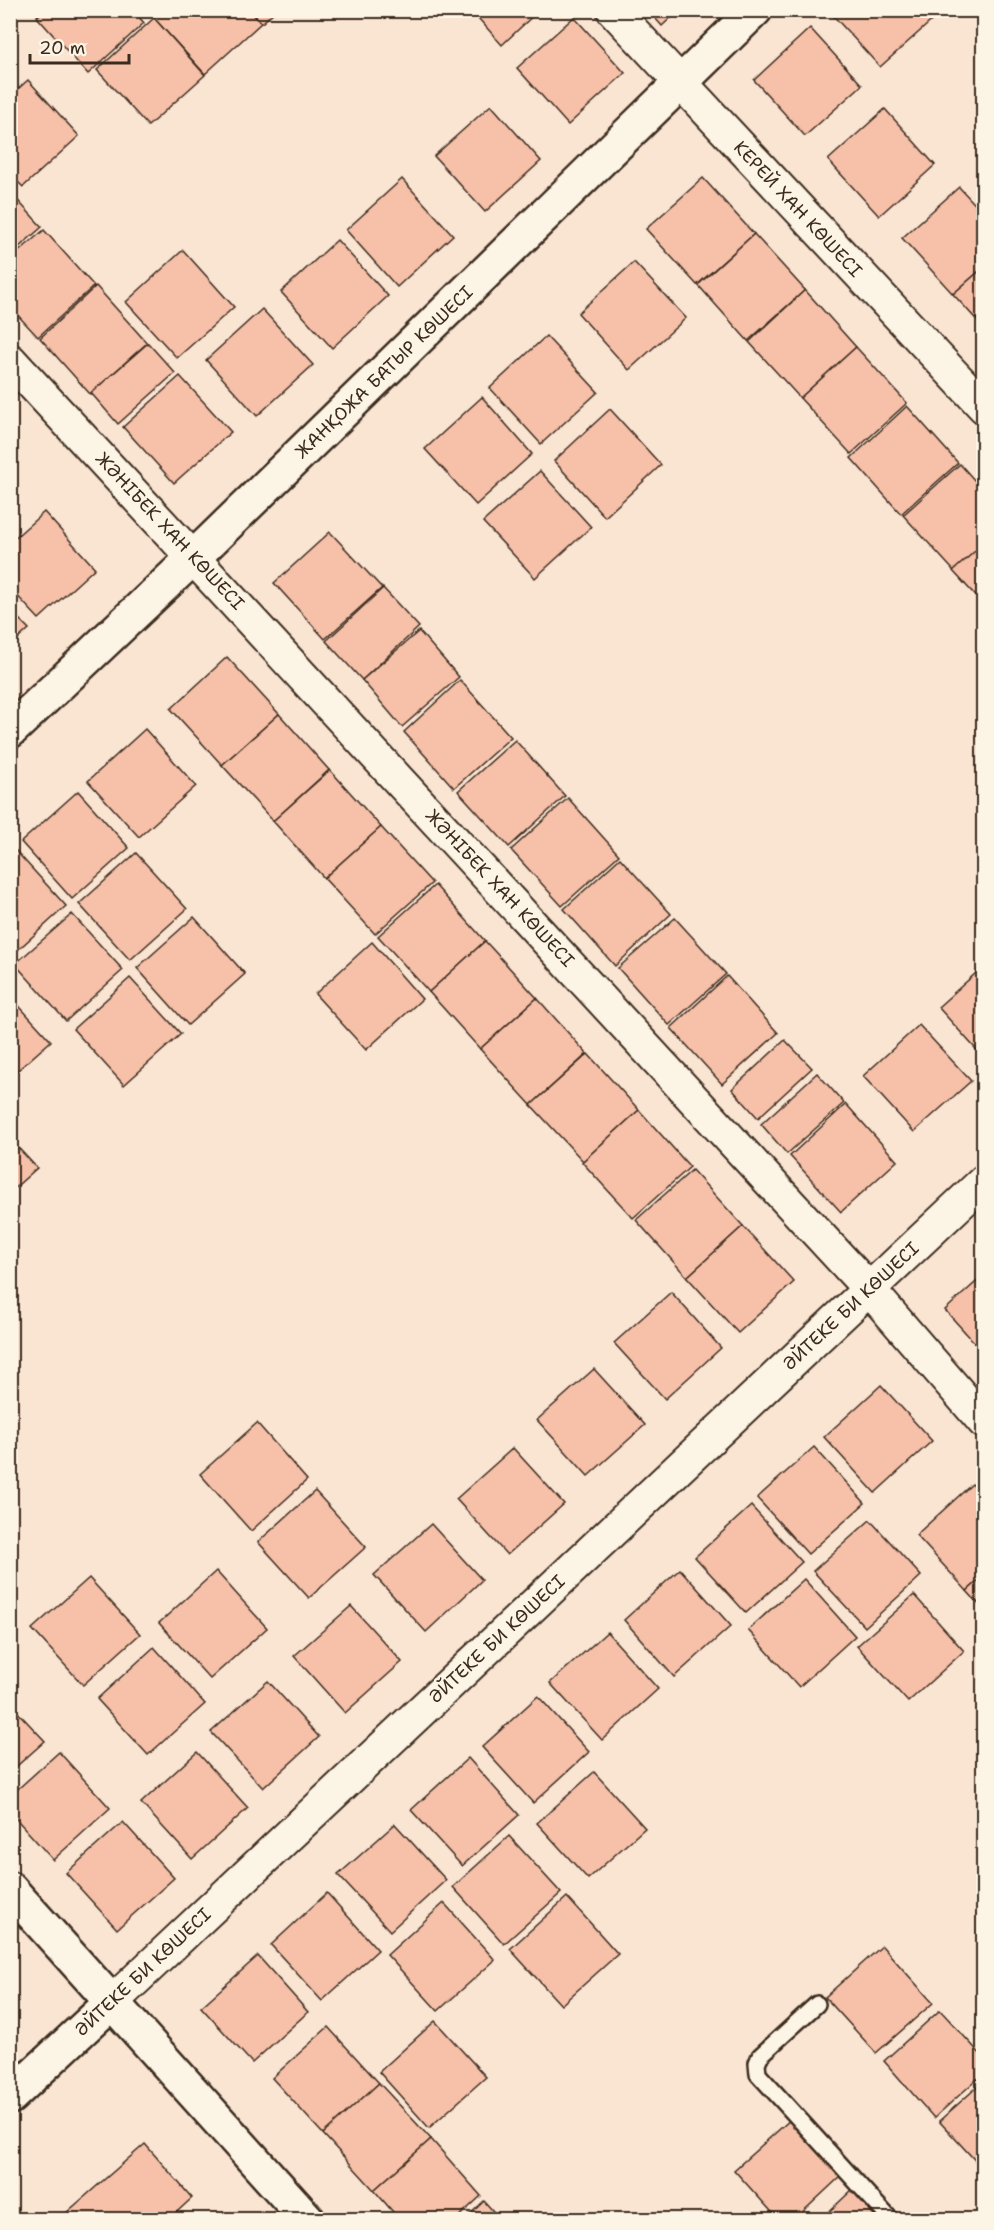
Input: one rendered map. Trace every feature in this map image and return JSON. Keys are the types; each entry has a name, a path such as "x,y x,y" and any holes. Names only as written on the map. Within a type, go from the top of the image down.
{"main road":[{"name":"ЖАНҚОЖА БАТЫР КӨШЕСІ","path":"10,731 194,557 755,10"},
{"path":"10,1888 308,2220"},
{"name":"ӘЙТЕКЕ БИ КӨШЕСІ","path":"10,2097 112,2001"}],"street":[{"name":"КЕРЕЙ ХАН КӨШЕСІ","path":"613,10 984,407"},
{"name":"ЖӘНІБЕК ХАН КӨШЕСІ","path":"10,360 869,1289 984,1422"},
{"name":"ӘЙТЕКЕ БИ КӨШЕСІ","path":"112,2001 984,1181"}],"lane":[{"path":"817,2004 760,2056 757,2063 758,2074 891,2220"}],"building":[{"path":"33,10 44,10 38,16"},
{"path":"44,10 133,10 144,23 88,74 37,17"},
{"path":"162,10 249,10 261,23 205,74 154,18"},
{"path":"250,10 276,10 262,23"},
{"path":"471,10 539,10 502,45"},
{"path":"648,10 679,10 662,26"},
{"path":"932,10 937,16 880,67 829,11"},
{"path":"574,17 625,73 568,125 517,68"},
{"path":"154,18 205,75 148,126 97,70"},
{"path":"810,28 862,85 805,136 754,80"},
{"path":"28,80 79,136 23,187 10,174 10,96"},
{"path":"491,105 541,161 485,212 434,156"},
{"path":"885,109 935,165 879,216 828,160"},
{"path":"703,178 754,234 697,285 646,229"},
{"path":"402,179 453,235 397,287 346,230"},
{"path":"959,187 984,214 984,267 953,294 902,238"},
{"path":"10,192 42,227 10,255"},
{"path":"44,230 94,286 38,337 10,307 10,259"},
{"path":"754,234 805,290 748,341 698,285"},
{"path":"337,240 388,296 332,348 281,292"},
{"path":"183,250 234,307 177,358 126,302"},
{"path":"634,262 686,318 629,370 578,313"},
{"path":"984,267 984,328 953,294"},
{"path":"96,286 147,343 90,394 40,338"},
{"path":"805,290 856,347 800,398 749,342"},
{"path":"262,309 313,365 257,416 206,360"},
{"path":"546,336 598,392 541,444 490,388"},
{"path":"148,343 175,373 118,424 91,393"},
{"path":"856,347 907,403 851,454 800,398"},
{"path":"180,376 231,432 174,483 123,427"},
{"path":"482,397 532,454 476,505 425,449"},
{"path":"907,406 958,463 901,514 851,458"},
{"path":"610,409 661,465 605,517 554,461"},
{"path":"960,464 984,491 984,545 954,571 903,515"},
{"path":"540,471 591,527 535,578 483,522"},
{"path":"44,512 95,568 39,619 10,588 10,542"},
{"path":"330,532 382,588 325,639 274,583"},
{"path":"984,543 984,605 953,571"},
{"path":"383,588 419,627 362,680 326,641"},
{"path":"10,610 29,629 10,646"},
{"path":"419,631 459,677 402,727 362,680"},
{"path":"227,657 279,714 222,765 171,709"},
{"path":"460,680 511,737 454,788 404,732"},
{"path":"279,714 329,770 273,821 222,765"},
{"path":"145,729 196,786 139,837 88,781"},
{"path":"515,740 565,796 509,847 458,791"},
{"path":"330,770 381,827 324,878 273,821"},
{"path":"78,791 129,848 72,899 21,842"},
{"path":"568,798 619,855 562,906 511,850"},
{"path":"381,827 432,883 375,934 324,878"},
{"path":"15,850 66,906 10,957 10,854"},
{"path":"136,853 187,909 130,960 79,904"},
{"path":"620,858 671,914 615,966 564,909"},
{"path":"435,885 485,941 429,992 378,936"},
{"path":"72,914 123,970 66,1021 15,964"},
{"path":"194,917 245,974 188,1025 137,968"},
{"path":"675,918 726,974 669,1025 618,968"},
{"path":"485,941 537,998 480,1049 429,992"},
{"path":"372,942 422,999 366,1050 315,994"},
{"path":"984,966 984,1058 938,1007"},
{"path":"727,976 778,1033 722,1084 671,1028"},
{"path":"130,978 181,1034 124,1085 73,1029"},
{"path":"10,996 51,1041 10,1077"},
{"path":"537,998 587,1054 531,1105 480,1049"},
{"path":"919,1025 971,1081 914,1132 863,1076"},
{"path":"785,1040 812,1068 758,1118 732,1089"},
{"path":"588,1054 639,1110 583,1161 531,1105"},
{"path":"817,1073 844,1103 787,1154 761,1124"},
{"path":"846,1104 897,1161 841,1212 790,1156"},
{"path":"639,1110 690,1167 633,1218 582,1162"},
{"path":"10,1139 37,1168 10,1192"},
{"path":"692,1170 743,1226 687,1277 636,1220"},
{"path":"743,1226 794,1282 738,1333 687,1277"},
{"path":"984,1275 984,1353 945,1310"},
{"path":"671,1292 721,1348 665,1399 614,1343"},
{"path":"594,1369 645,1425 588,1476 537,1420"},
{"path":"881,1385 932,1441 875,1493 824,1437"},
{"path":"257,1423 307,1480 251,1531 200,1474"},
{"path":"814,1447 865,1503 808,1554 757,1498"},
{"path":"513,1448 564,1504 507,1555 456,1499"},
{"path":"972,1484 984,1496 984,1576 967,1591 916,1535"},
{"path":"315,1491 366,1547 309,1598 258,1542"},
{"path":"751,1506 802,1562 746,1613 695,1557"},
{"path":"870,1520 921,1576 865,1627 813,1571"},
{"path":"431,1524 482,1580 426,1632 374,1575"},
{"path":"680,1569 731,1626 674,1677 624,1620"},
{"path":"216,1571 267,1628 210,1679 159,1623"},
{"path":"984,1576 984,1610 967,1591"},
{"path":"89,1578 140,1634 83,1685 32,1629"},
{"path":"804,1579 855,1636 799,1687 748,1630"},
{"path":"914,1595 964,1651 908,1702 857,1646"},
{"path":"351,1606 402,1662 345,1713 294,1656"},
{"path":"607,1632 658,1689 602,1740 550,1683"},
{"path":"154,1647 205,1704 148,1755 97,1699"},
{"path":"268,1681 319,1737 263,1788 211,1732"},
{"path":"538,1696 589,1752 533,1803 482,1747"},
{"path":"10,1704 45,1741 10,1772"},
{"path":"59,1752 110,1808 53,1860 10,1812 10,1796"},
{"path":"197,1752 248,1808 192,1859 141,1803"},
{"path":"468,1758 519,1815 462,1866 411,1810"},
{"path":"594,1772 645,1828 588,1879 537,1823"},
{"path":"123,1822 174,1878 117,1929 66,1873"},
{"path":"395,1824 446,1880 390,1931 338,1875"},
{"path":"509,1836 561,1893 504,1944 453,1887"},
{"path":"327,1893 378,1950 322,2001 271,1945"},
{"path":"567,1897 618,1954 561,2005 510,1949"},
{"path":"444,1903 495,1960 438,2011 387,1955"},
{"path":"882,1946 933,2003 876,2053 825,1997"},
{"path":"258,1956 308,2012 252,2063 201,2007"},
{"path":"940,2010 984,2058 984,2073 934,2118 884,2061"},
{"path":"435,2021 486,2077 429,2128 379,2072"},
{"path":"328,2027 379,2083 323,2134 272,2078"},
{"path":"984,2081 984,2170 939,2121"},
{"path":"379,2083 431,2139 374,2190 323,2134"},
{"path":"791,2119 842,2175 794,2220 779,2220 734,2170"},
{"path":"431,2139 481,2196 455,2220 400,2220 374,2190"},
{"path":"145,2144 192,2198 168,2220 58,2220"},
{"path":"853,2189 881,2220 820,2220"},
{"path":"484,2201 501,2220 464,2220"}]}
